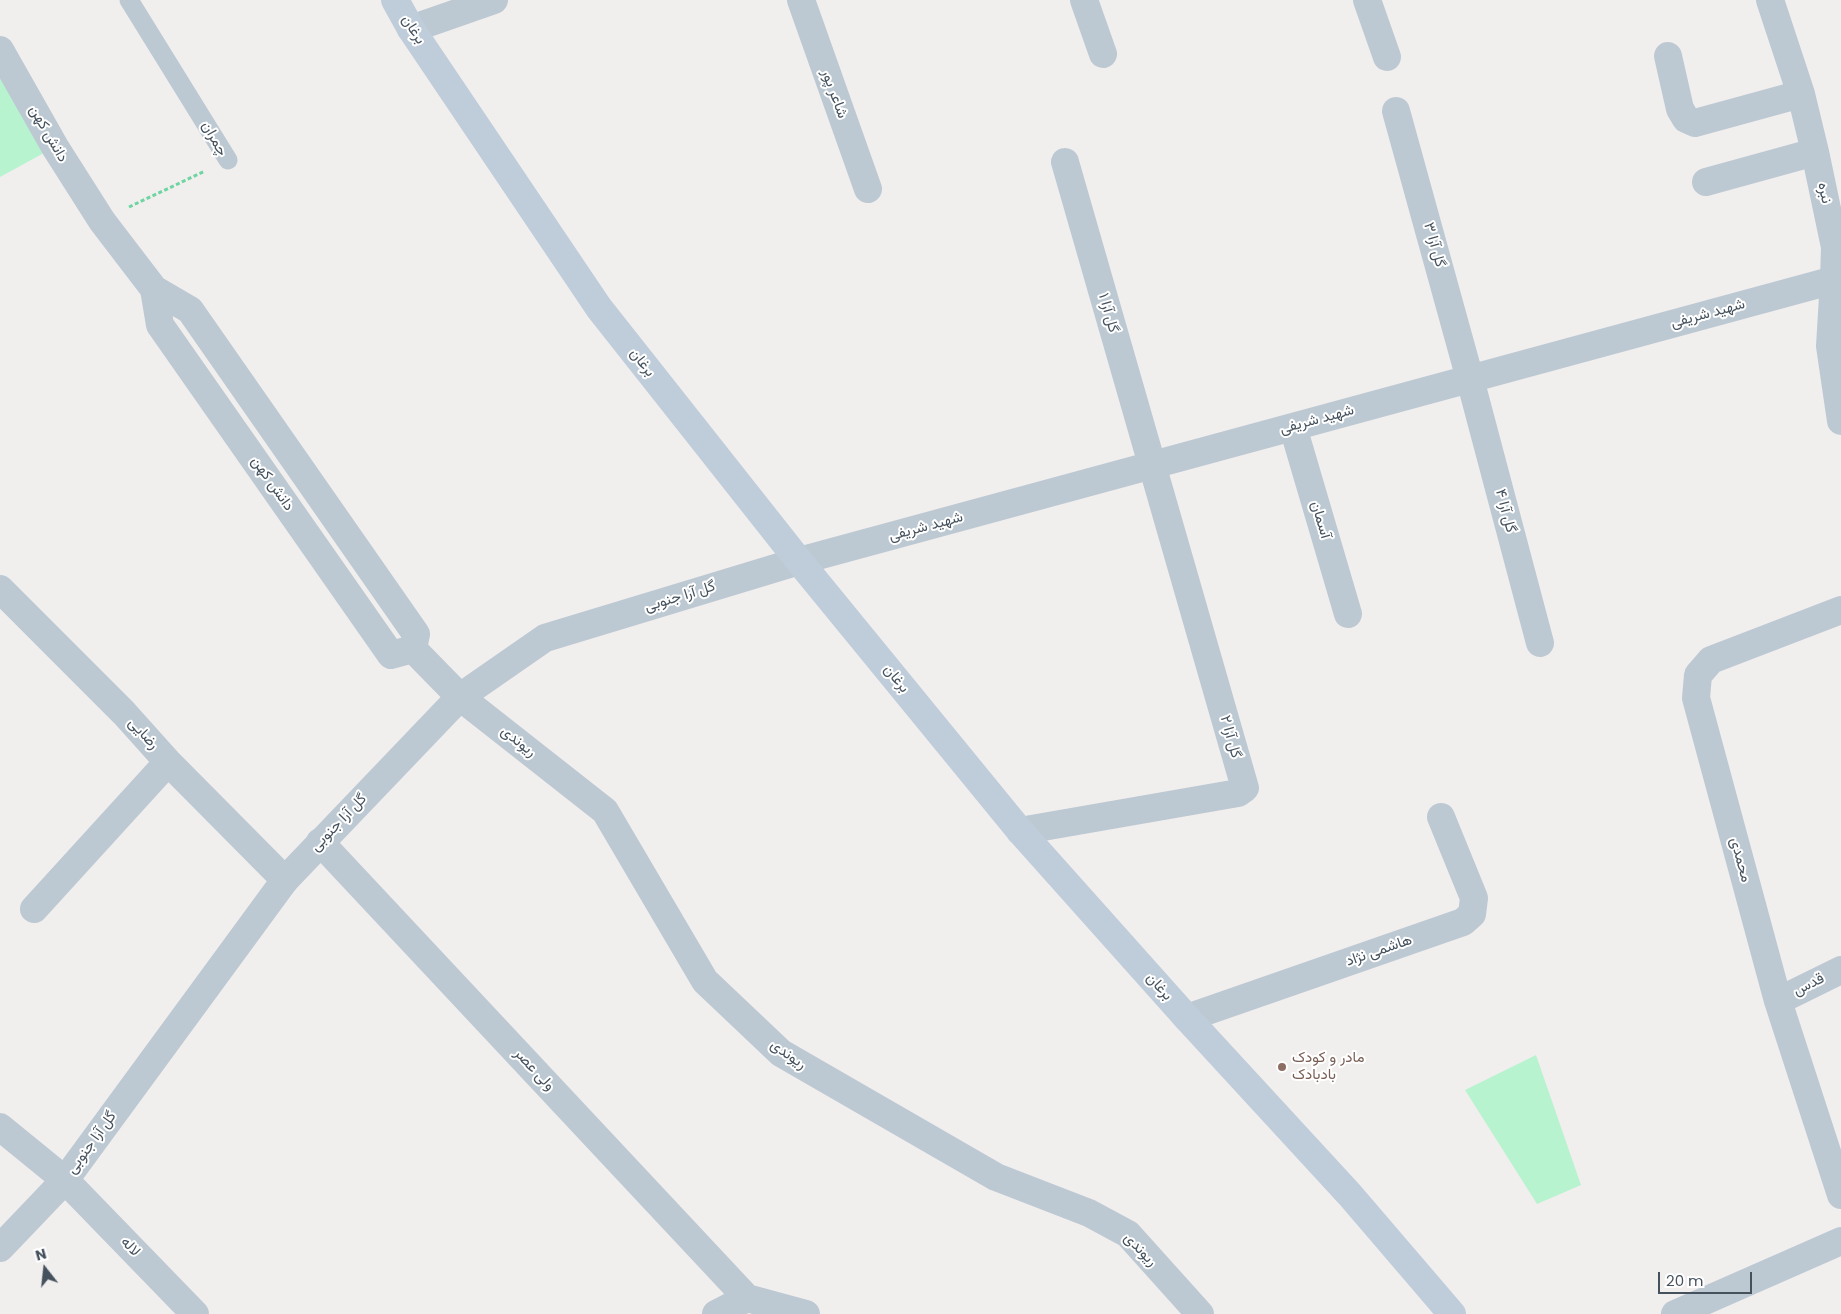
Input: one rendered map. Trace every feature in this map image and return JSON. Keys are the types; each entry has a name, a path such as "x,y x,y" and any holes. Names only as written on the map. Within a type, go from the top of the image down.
{"main road":[{"name":"برغان","path":"395,0 411,29 599,308 799,561 1020,831 1187,1018 1350,1195 1452,1314"}],"street":[{"path":"411,29 494,0"},
{"name":"شاعر پور","path":"800,0 868,189"},
{"path":"1084,0 1103,54"},
{"path":"1367,0 1387,57"},
{"name":"نبره","path":"1770,0 1801,94 1838,246 1830,346 1841,420"},
{"name":"دانش کهن","path":"0,50 55,147 102,221 154,289 190,310 416,634 413,650 460,697"},
{"path":"1668,56 1680,108 1686,119 1695,123 1801,94"},
{"name":"گل آرا ۳","path":"1396,112 1470,379"},
{"path":"1706,182 1815,152"},
{"name":"گل آرا ۱","path":"1064,162 1152,465"},
{"name":"شهید شریفی","path":"799,561 1834,280"},
{"name":"گل آرا ۴","path":"1470,379 1540,643"},
{"name":"آسمان","path":"1292,427 1348,614"},
{"name":"گل آرا ۲","path":"1020,831 1238,793 1245,788 1152,465"},
{"name":"گل آرا جنوبی","path":"0,1248 65,1180 285,880 460,697 544,638 799,561"},
{"name":"رضایی","path":"0,589 124,713 168,762 285,880"},
{"name":"محمدی","path":"1841,610 1710,660 1698,675 1696,698 1778,1001 1841,1194"},
{"name":"ریوندی","path":"460,697 605,811 705,981 781,1053 996,1177 1089,1212 1128,1234 1200,1314"},
{"path":"34,909 168,762"},
{"name":"هاشمی نژاد","path":"1187,1018 1463,922 1472,914 1474,898 1441,817"},
{"name":"ولی عصر","path":"320,842 747,1298"},
{"name":"قدس","path":"1778,1001 1841,970"},
{"name":"لاله","path":"0,1127 65,1180 195,1314"},
{"path":"1675,1314 1841,1241"},
{"path":"716,1314 747,1298 806,1314"}],"lane":[{"name":"چمران","path":"129,0 228,160"}],"path":[{"name":"چمران","path":"102,221 228,160"}],"green space":[{"path":"0,50 55,147 0,177"},
{"path":"1536,1055 1581,1185 1537,1204 1465,1090"}],"place":[{"name":"مادر و کودک بادبادک","path":"1282,1067"}]}
